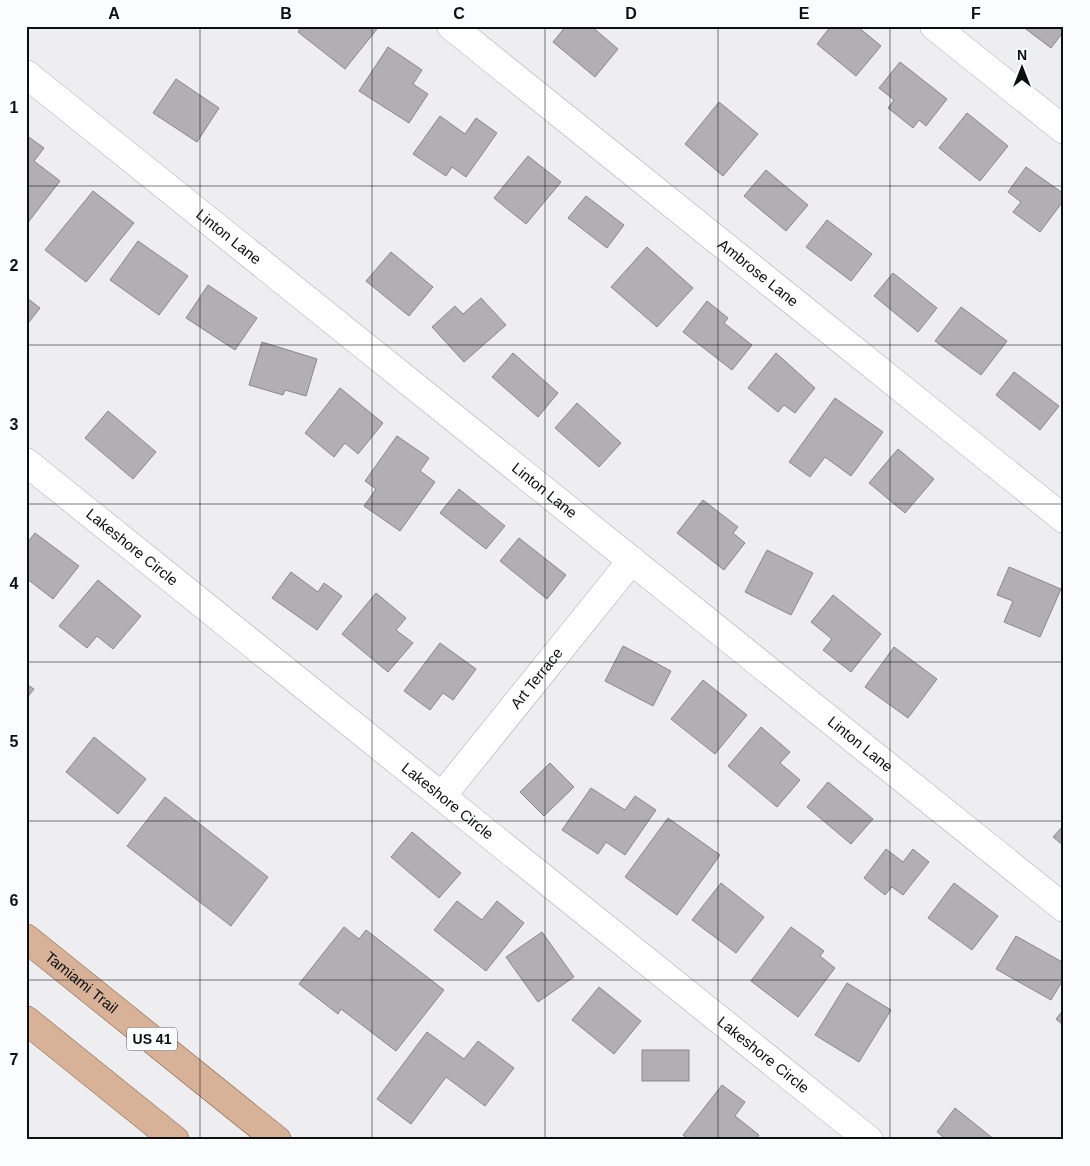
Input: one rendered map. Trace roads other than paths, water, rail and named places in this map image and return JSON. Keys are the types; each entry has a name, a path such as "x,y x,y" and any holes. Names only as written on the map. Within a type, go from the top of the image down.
{"main road":[{"name":"Tamiami Trail","path":"26,938 277,1140"},
{"path":"26,1020 175,1140"}],"street":[{"name":"Ambrose Lane","path":"451,26 1064,519"},
{"path":"934,26 1064,130"},
{"name":"Linton Lane","path":"26,74 1064,908"},
{"name":"Lakeshore Circle","path":"26,462 869,1140"},
{"name":"Art Terrace","path":"442,796 632,560"}]}
